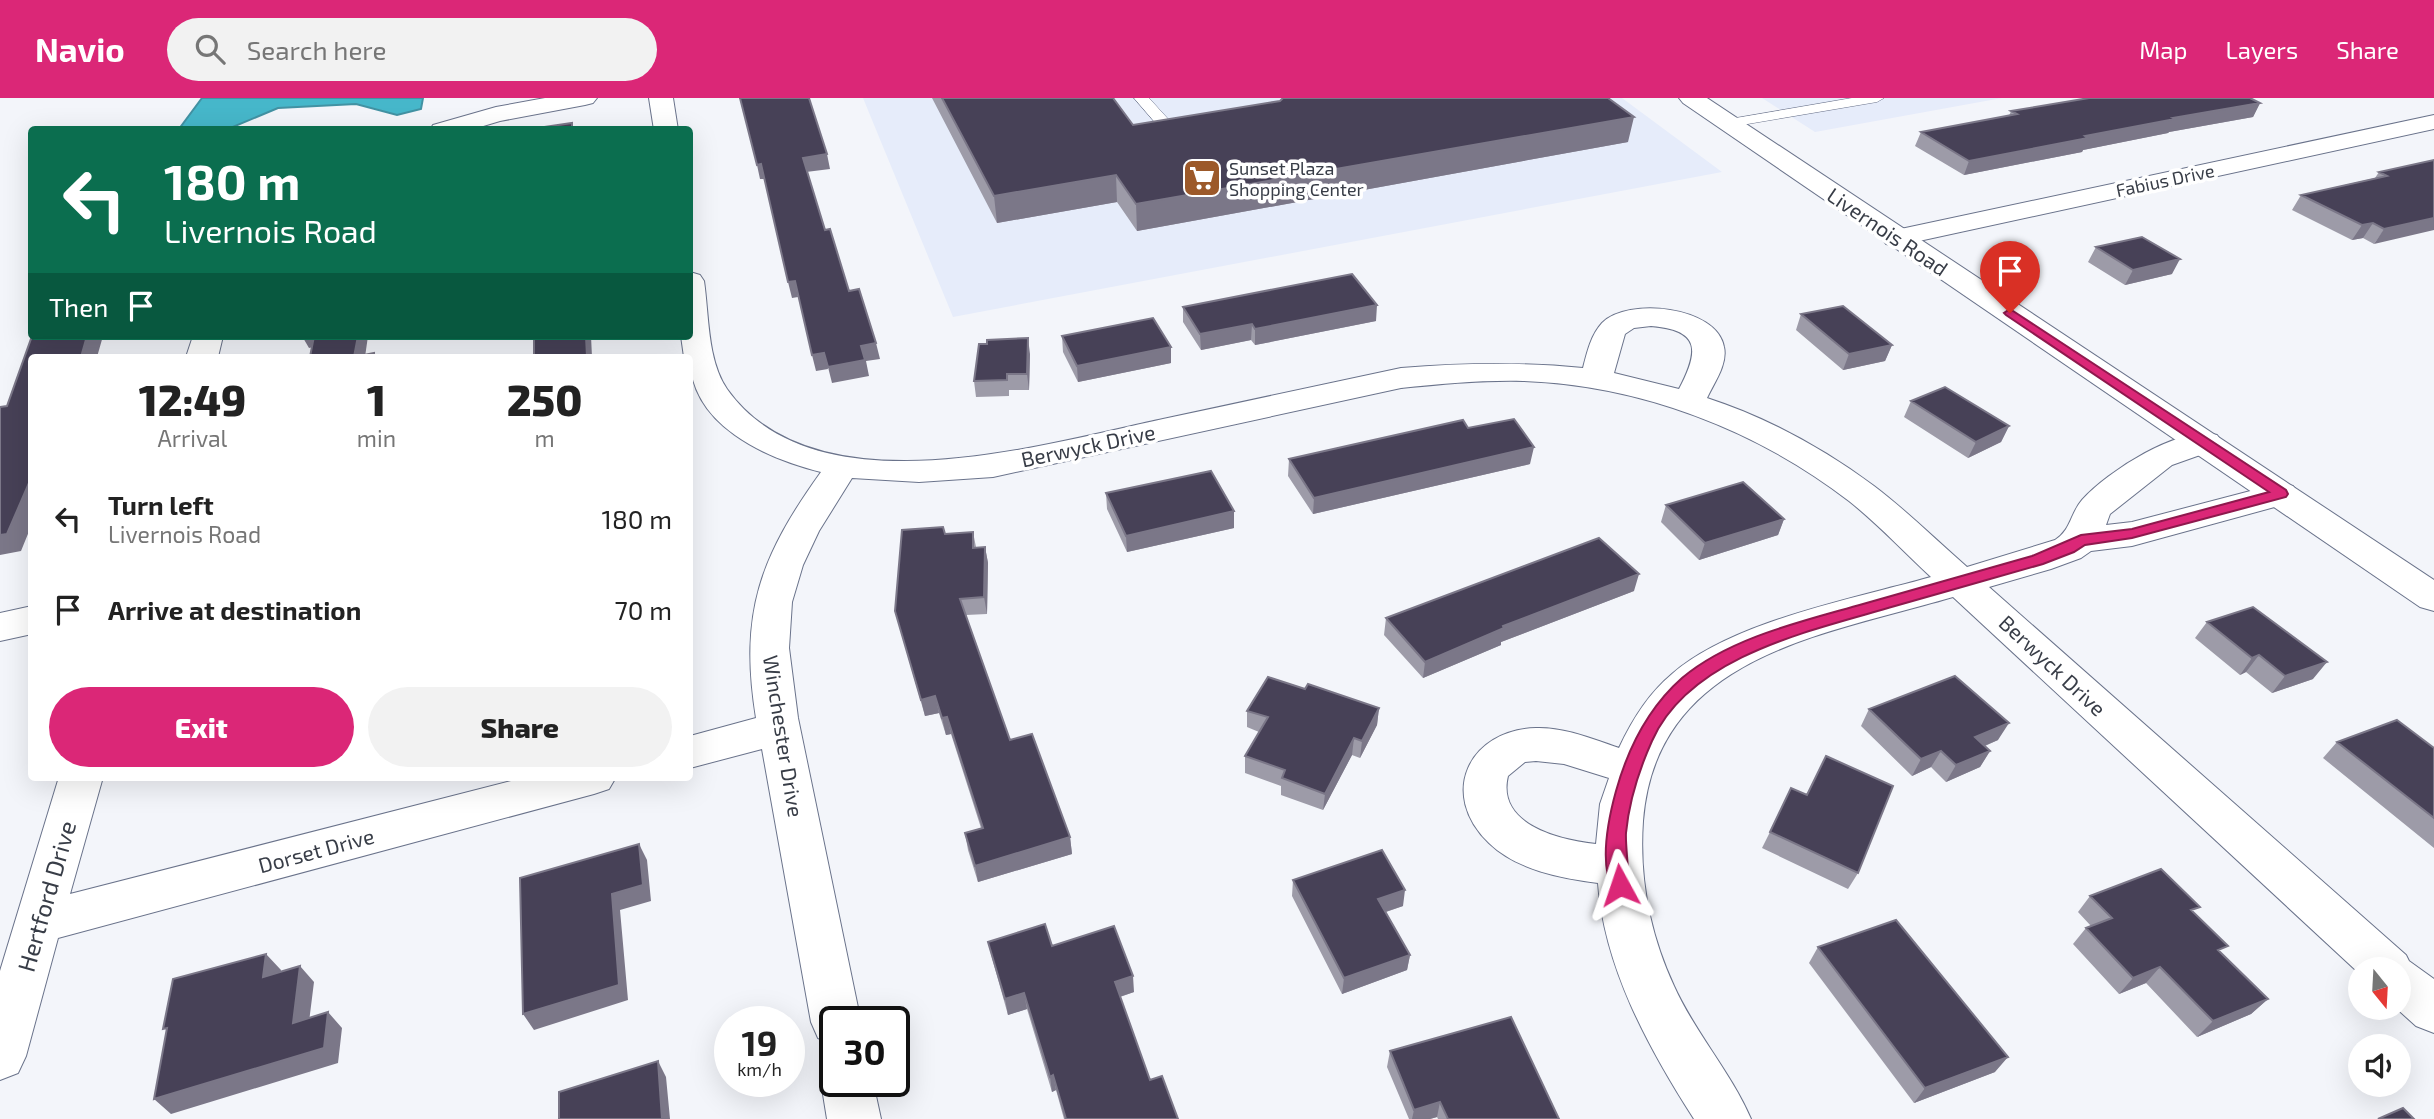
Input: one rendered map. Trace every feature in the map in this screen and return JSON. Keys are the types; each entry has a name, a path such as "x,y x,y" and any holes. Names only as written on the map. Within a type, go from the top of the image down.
{"street":[{"path":"456,126 496,114 585,98"},
{"path":"662,98 666,126"},
{"name":"Livernois Road","path":"1691,98 2434,598"},
{"name":"Fabius Drive","path":"1896,237 2434,122"},
{"name":"Berwyck Drive","path":"693,301 704,373 711,391 737,422 773,445 797,455 843,466 882,471 928,472 993,466 1388,380 1444,372 1526,370 1597,379 1689,402 1766,433 1825,466 1862,494 2375,957"},
{"path":"1597,379 1601,358 1613,329 1634,318 1666,318 1694,329 1709,346 1707,360 1689,402"},
{"path":"2081,540 2095,508 2117,489 2160,458 2205,442"},
{"name":"Winchester Drive","path":"833,1006 780,728 769,662 768,634 772,605 791,546 805,520 843,466"},
{"path":"1724,1119 1683,1054 1642,972 1627,922 1617,866 1617,834 1631,769 1646,735 1665,706 1689,682 1719,662 1782,633 2038,560 2068,549 2081,540 2132,534 2281,494"},
{"path":"0,627 28,621"},
{"path":"693,751 780,728"},
{"path":"1617,866 1556,857 1516,839 1497,822 1486,806 1483,787 1487,770 1501,755 1523,746 1562,747 1631,769"},
{"name":"Hertford Drive","path":"0,1056 79,781"},
{"name":"Dorset Drive","path":"38,923 579,781"},
{"path":"2412,991 2434,1010"},
{"path":"850,1097 854,1119"}],"lane":[{"path":"1141,98 1164,124 1180,128 1199,128"},
{"path":"1730,123 1830,102 1877,98"}],"shaded area":[{"path":"863,98 1622,98 1722,172 953,317"},
{"path":"1762,98 2002,98 1815,132"}],"water":[{"path":"202,98 423,98 421,109 397,115 356,104 278,108 235,126 181,126"}],"building":[{"path":"740,98 809,98 827,154 803,158 825,230 830,229 849,291 859,289 876,343 861,346 865,360 828,367 824,353 812,355 795,281 788,282 761,164 757,165"},
{"name":"Sunset Plaza Shopping Center","path":"942,98 1113,98 1133,125 1280,101 1283,98 1608,98 1634,117 1136,204 1116,175 994,196"},
{"path":"2089,98 2250,98 2260,103 2173,118 2175,119 1969,161 1921,132 2017,114 2011,111"},
{"path":"572,123 572,126 551,126"},
{"path":"2434,160 2434,218 2384,229 2373,223 2362,225 2301,195 2387,176 2379,172"},
{"path":"2142,237 2180,259 2133,270 2096,247"},
{"path":"1352,274 1377,305 1255,329 1252,324 1200,334 1183,307"},
{"path":"1843,306 1892,345 1849,354 1801,314"},
{"path":"1153,318 1171,347 1077,366 1062,336"},
{"path":"1028,338 1027,374 1007,374 1007,380 974,381 979,344 987,344 987,340"},
{"path":"31,340 86,340 82,354 28,354 28,485 7,534 0,535 0,407 7,406"},
{"path":"313,340 357,340 355,354 311,354"},
{"path":"534,340 586,340 587,354 534,354"},
{"path":"1945,387 2009,426 1976,442 1911,401"},
{"path":"1514,419 1534,447 1314,498 1289,459 1463,420 1468,428"},
{"path":"1211,471 1234,511 1126,536 1106,493"},
{"path":"1743,482 1784,519 1705,543 1666,505"},
{"path":"943,527 945,534 973,532 973,548 985,547 984,597 960,599 1010,740 1032,734 1070,837 975,866 965,833 983,828 947,717 942,718 935,696 921,700 895,611 902,530"},
{"path":"1599,538 1639,574 1503,626 1504,628 1425,662 1386,618"},
{"path":"2253,607 2327,662 2285,676 2259,655 2252,658 2207,622"},
{"path":"1955,676 2009,723 1975,737 1990,751 1956,765 1941,751 1921,759 1869,709"},
{"path":"1268,677 1305,689 1308,684 1379,708 1362,741 1354,738 1325,794 1282,778 1285,770 1245,756 1268,717 1247,711"},
{"path":"2397,720 2434,748 2434,818 2337,742"},
{"path":"1826,756 1893,786 1858,873 1770,832 1791,788 1807,795"},
{"path":"639,844 643,885 612,894 619,985 523,1014 520,878"},
{"path":"1382,850 1405,890 1378,899 1410,955 1344,978 1293,880"},
{"path":"2161,869 2200,907 2191,910 2228,946 2218,950 2268,999 2213,1021 2160,967 2133,978 2086,928 2112,918 2090,896"},
{"path":"1896,920 2008,1057 1925,1088 1818,947"},
{"path":"1045,924 1052,946 1114,926 1133,976 1115,982 1150,1080 1162,1076 1178,1119 1066,1119 1024,993 1005,999 988,942"},
{"path":"266,954 263,977 300,966 293,1023 328,1012 324,1048 154,1099 173,979"},
{"path":"1511,1017 1559,1119 1448,1119 1440,1102 1414,1110 1390,1051"},
{"path":"658,1061 662,1119 559,1119 559,1092"},
{"path":"2403,1108 2414,1119 2378,1119"}],"place":[{"name":"Sunset Plaza Shopping Center","path":"1202,178"}],"route":[{"path":"1620,885 1617,834 1622,802 1631,769 1646,735 1665,706 1689,682 1719,662 1750,645 1782,633 2038,560 2068,549 2081,540 2132,534 2281,494 2010,313"}]}
